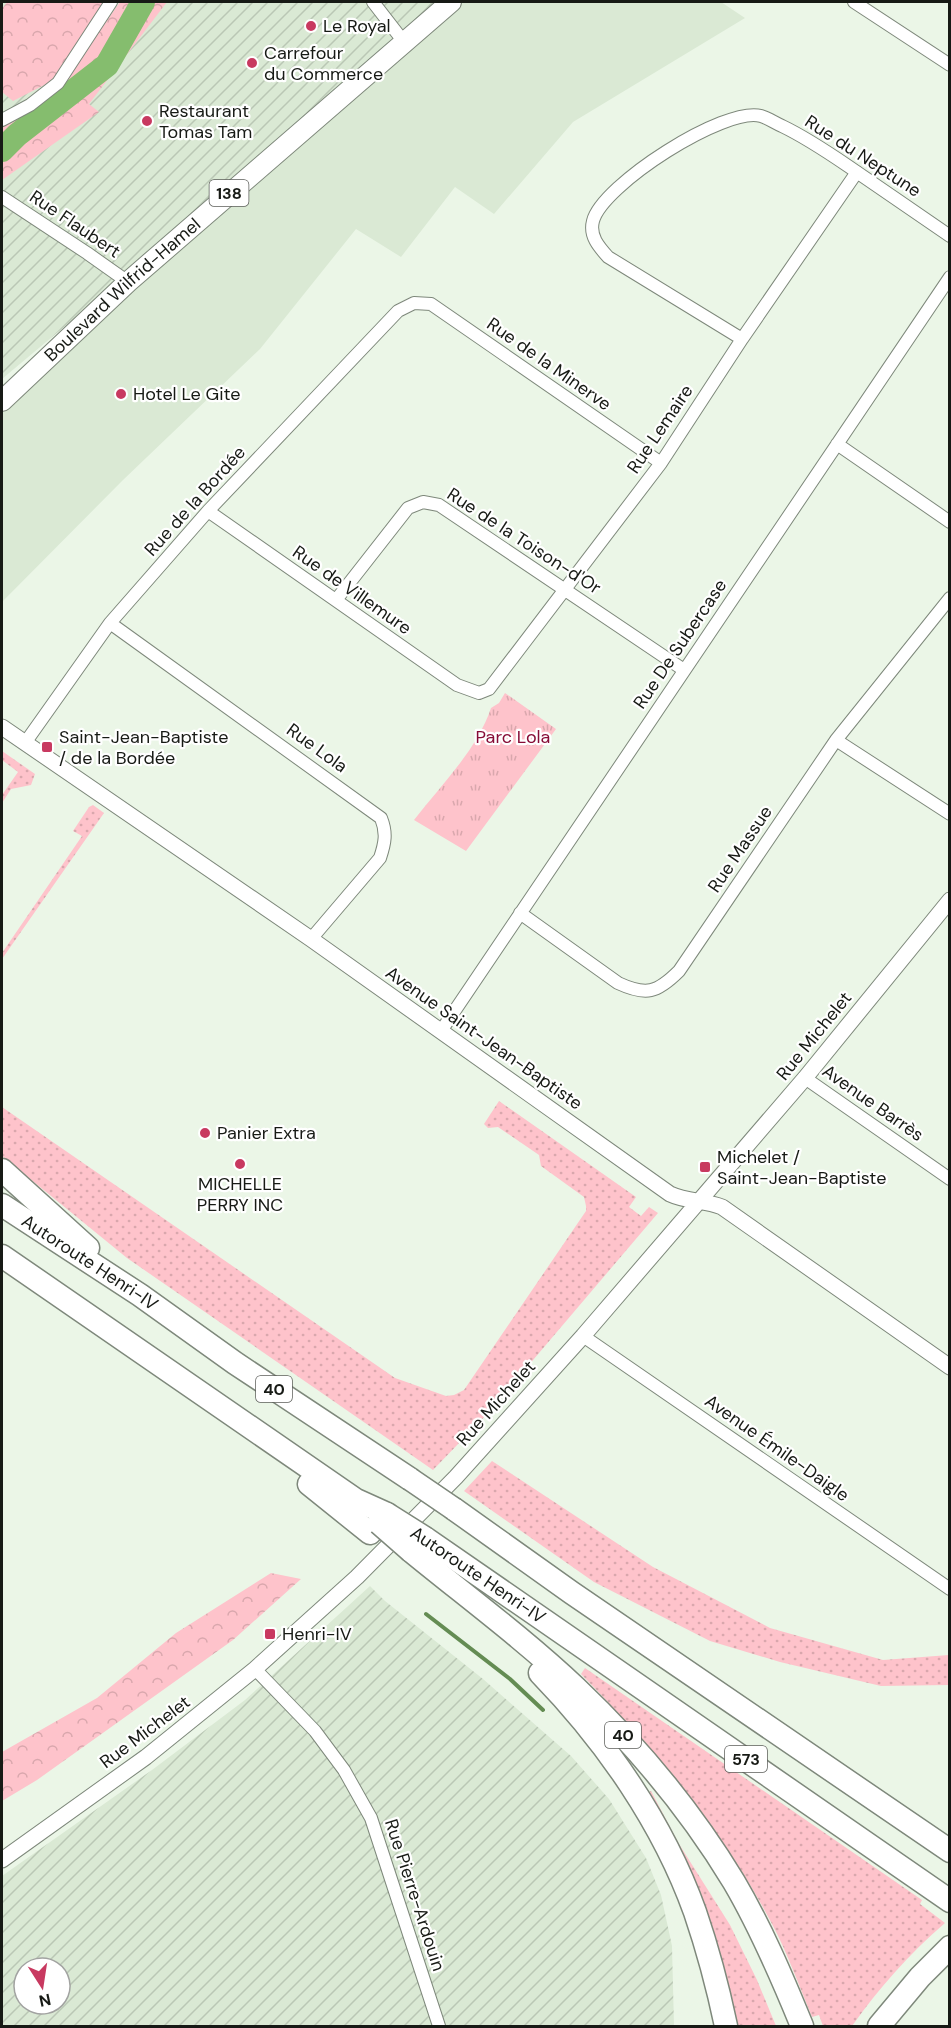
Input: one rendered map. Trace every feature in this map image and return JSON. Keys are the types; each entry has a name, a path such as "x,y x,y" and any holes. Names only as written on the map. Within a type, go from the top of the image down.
{"highway":[{"path":"2,1170 140,1295"},
{"name":"Autoroute Henri-IV","path":"2,1205 140,1295 235,1363 454,1509 582,1600 950,1851"},
{"name":"40","path":"2,1256 356,1500 378,1523"},
{"path":"194,1390 413,1549 500,1637 533,1666 592,1731 622,1773 666,1847 694,1911 710,1958 726,2026"},
{"name":"Autoroute Henri-IV","path":"378,1523 413,1549 950,1901"},
{"name":"40","path":"413,1549 556,1670 609,1721 640,1755 696,1825 734,1882 777,1968 802,2026"},
{"path":"879,2026 920,1977 950,1947"}],"main road":[{"name":"Boulevard Wilfrid-Hamel","path":"5,397 128,282 451,2"}],"street":[{"path":"2,120 30,105 58,83 111,2"},
{"path":"373,2 404,42"},
{"path":"854,2 950,65"},
{"name":"Rue du Neptune","path":"742,339 608,257 596,244 592,232 593,221 600,208 632,175 684,141 724,120 742,115 760,116 806,138 950,236"},
{"name":"Rue Lemaire","path":"479,693 489,689 499,678 661,463 742,339 857,172"},
{"name":"Rue Flaubert","path":"2,197 128,282"},
{"name":"Rue De Subercase","path":"441,1031 950,277"},
{"name":"Rue de la Minerve","path":"414,303 431,304 661,463"},
{"name":"Rue de la Bordée","path":"25,743 110,623 208,511 398,311 414,303"},
{"path":"837,444 950,522"},
{"name":"Rue de la Toison-d'Or","path":"336,600 408,508 423,502 440,505 684,670"},
{"name":"Rue de Villemure","path":"208,511 458,685 479,693"},
{"name":"Rue Massue","path":"520,914 618,984 634,991 648,992 666,984 679,970 836,740 950,598"},
{"name":"Rue Lola","path":"110,623 381,818 385,829 385,844 380,858 311,939"},
{"name":"Avenue Saint-Jean-Baptiste","path":"2,727 311,939 670,1194 682,1200 722,1207 950,1367"},
{"path":"836,740 950,814"},
{"name":"Rue Michelet","path":"2,1860 146,1757 255,1669 357,1577 456,1477 583,1336 806,1078 950,900"},
{"name":"Avenue Barrès","path":"806,1078 950,1179"},
{"name":"Avenue Émile-Daigle","path":"583,1336 950,1589"},
{"name":"Rue Pierre-Ardouin","path":"255,1669 315,1731 344,1770 371,1818 439,2026"}],"shaded area":[{"path":"2,2 451,2 2,379"},
{"path":"450,2 721,2 745,18 573,122 494,214 455,187 401,257 356,229 260,349 123,480 2,602 2,396"},
{"path":"370,1586 385,1601 483,1679 571,1756 609,1799 646,1858 661,1895 672,1946 674,2026 2,2026 2,1876 152,1770 245,1700"}],"green space":[{"path":"7,2 104,2 56,79 13,101 2,92 2,9"},
{"path":"120,2 167,2 89,104 99,112 2,180 2,127 31,109 64,81"},
{"name":"Parc Lola","path":"505,693 556,729 466,851 414,820 468,753 491,708 499,703"},
{"path":"2,751 35,774 31,785 11,789 2,803 2,795 18,772 2,760"},
{"path":"93,805 104,813 2,959 2,953 82,836 73,831 89,807"},
{"path":"499,1101 636,1197 629,1207 641,1216 649,1207 658,1213 488,1413 433,1470 127,1258 2,1156 2,1107 395,1378 446,1396 464,1390 586,1211 584,1197 541,1166 539,1155 498,1127 488,1128 484,1124"},
{"path":"492,1461 653,1567 770,1628 883,1660 949,1655 949,1685 881,1686 780,1662 710,1641 594,1582 464,1491"},
{"path":"271,1573 301,1579 233,1640 37,1780 2,1801 2,1752 97,1698 176,1633"},
{"path":"585,1668 922,1900 920,1904 945,1923 895,1972 852,2026 823,2026 819,2015 812,2017 778,1935 732,1856 686,1792 581,1674"},
{"path":"651,1791 679,1844 730,1925 776,2026 734,2026 647,1793"}],"waterway":[{"path":"2,150 17,135 107,65 143,2"},
{"path":"426,1614 510,1679 543,1710"}],"place":[{"name":"Le Royal","path":"311,26"},
{"name":"Carrefour du Commerce","path":"252,63"},
{"name":"Restaurant Tomas Tam","path":"147,121"},
{"name":"Hotel Le Gite","path":"121,394"},
{"name":"Saint-Jean-Baptiste / de la Bordée","path":"47,747"},
{"name":"Panier Extra","path":"205,1133"},
{"name":"MICHELLE PERRY INC","path":"240,1164"},
{"name":"Michelet / Saint-Jean-Baptiste","path":"705,1167"},
{"name":"Henri-IV","path":"270,1634"}]}
